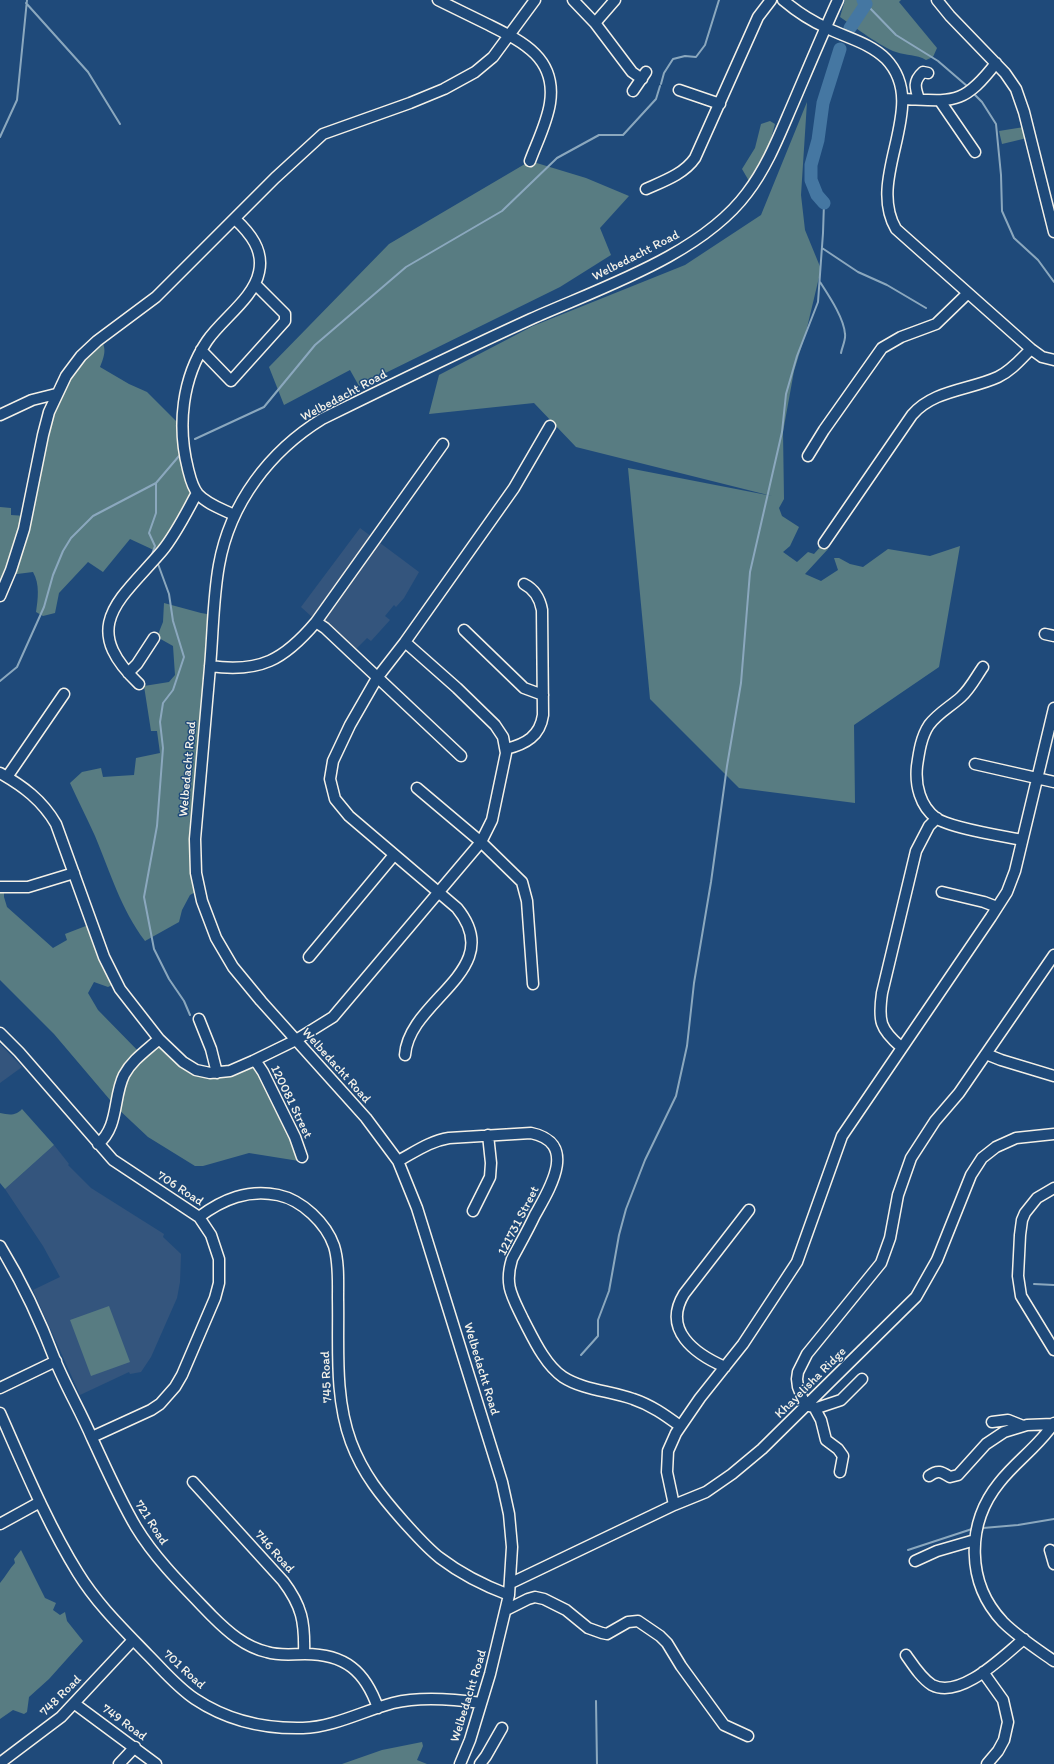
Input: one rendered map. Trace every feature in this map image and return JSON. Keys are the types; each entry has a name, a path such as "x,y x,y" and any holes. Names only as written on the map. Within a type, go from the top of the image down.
{"street":[{"path":"438,0 526,44 548,73 551,95 548,112 530,161"},
{"path":"0,596 21,539 45,424 56,394 69,372 87,349 156,297 275,178 323,134 410,103 459,82 482,67 492,57 536,0"},
{"path":"573,0 595,24 632,72 644,75 633,91"},
{"path":"595,24 615,0"},
{"path":"646,189 674,177 693,162 700,150 758,17 771,0"},
{"path":"783,0 825,28 860,43 879,54 895,72 903,99 888,183 887,202 889,216 900,234 1031,349 1042,356 1054,360"},
{"name":"Welbedacht Road","path":"460,1764 470,1740 481,1703 496,1652 510,1595 512,1547 509,1514 502,1482 417,1208 398,1161 366,1118 233,967 216,938 202,901 196,866 195,839 218,566 226,535 234,515 255,480 268,463 297,436 322,419 530,320 642,270 710,231 732,211 747,194 770,155 838,0"},
{"path":"937,0 950,16 996,63 1013,84 1019,96 1054,232"},
{"path":"903,99 940,101 958,97 970,92 984,79 996,63"},
{"path":"919,99 914,88 918,76 923,72 928,72"},
{"path":"679,90 720,104"},
{"path":"940,101 975,152"},
{"path":"234,515 208,502 197,494 192,483 187,464 183,445 182,428 185,393 201,350 215,330 255,284 260,268 258,249 249,233 235,219"},
{"path":"201,350 232,381 284,321 284,314 255,284"},
{"path":"808,456 823,429 882,348 901,337 936,324 967,294"},
{"path":"824,542 912,415 920,407 935,398 1000,376 1010,370 1031,349"},
{"path":"0,415 32,400 56,394"},
{"path":"405,1055 406,1043 414,1029 458,976 465,965 471,952 472,935 466,921 457,908 343,810 334,796 330,779 333,761 337,750 360,707 378,678 514,488 550,426"},
{"path":"210,666 243,669 270,661 294,646 316,622 443,444"},
{"path":"139,684 116,658 110,645 107,628 110,618 134,581 162,551 174,534 197,494"},
{"path":"506,749 528,742 538,732 542,720 542,610 536,595 530,587 524,584"},
{"path":"316,622 325,628 461,756"},
{"path":"464,630 521,685 531,692 543,695"},
{"path":"128,673 137,664 154,638"},
{"path":"64,694 3,775 36,797 50,814 62,838 110,972 127,999 159,1039 190,1067 203,1072 217,1073 230,1071 296,1040 328,1021 337,1013 481,842 492,820 506,749 503,737 495,725 430,663 405,642"},
{"path":"983,667 961,697 934,720 923,738 917,768 917,785 922,800 936,818 949,824 1022,840"},
{"path":"674,1505 668,1481 668,1452 680,1426 743,1344 797,1262 842,1136 970,949 1007,892 1015,871 1054,708"},
{"path":"975,764 1054,782"},
{"path":"417,788 481,842 513,872 524,887 527,901 533,984"},
{"path":"902,1047 889,1037 881,1024 879,1009 916,851 928,826 936,818"},
{"path":"308,957 394,855"},
{"path":"0,887 28,887 74,873"},
{"path":"942,892 984,902 997,907"},
{"path":"840,1472 843,1456 838,1449 826,1440 822,1420 810,1406 798,1387 796,1379 800,1368 808,1354 881,1263 890,1238 898,1196 911,1158 935,1121 959,1093 1054,955"},
{"path":"199,1019 212,1049 217,1073"},
{"name":"706 Road","path":"0,1033 19,1052 113,1160 122,1168 187,1207 199,1217 211,1235 216,1247 220,1270 219,1283 215,1298 182,1375 175,1387 155,1407 139,1417 92,1437"},
{"path":"98,1144 107,1134 112,1122 120,1087 127,1070 159,1039"},
{"path":"986,1054 1054,1076"},
{"name":"120081 Street","path":"253,1061 259,1066 271,1088 295,1136 302,1157"},
{"name":"121731 Street","path":"398,1161 440,1139 526,1133 536,1134 551,1144 558,1162 556,1172 551,1187 515,1254 508,1272 511,1294 544,1354 556,1371 569,1380 643,1402 661,1412 680,1426"},
{"name":"Khayelisha Ridge","path":"511,1583 674,1505 706,1492 732,1474 810,1406 916,1297 937,1260 971,1175 982,1158 996,1147 1016,1138 1054,1134"},
{"path":"473,1211 490,1177 491,1163 488,1135"},
{"path":"1054,1188 1037,1198 1025,1213 1022,1220 1018,1276 1021,1296 1054,1350"},
{"name":"745 Road","path":"199,1217 219,1203 231,1198 246,1194 270,1193 286,1197 291,1200 311,1214 322,1225 334,1247 338,1272 341,1405 350,1441 364,1470 374,1488 440,1558 459,1571 492,1588 510,1595"},
{"path":"725,1367 708,1360 692,1349 685,1341 678,1327 677,1310 679,1302 684,1294 749,1210"},
{"name":"721 Road","path":"0,1246 16,1272 26,1293 120,1499 136,1528 160,1561 231,1634 244,1643 268,1652 287,1655 326,1655 338,1659 350,1666 366,1682 378,1708"},
{"path":"0,1388 56,1361"},
{"path":"810,1406 841,1400 862,1379"},
{"name":"701 Road","path":"0,1413 40,1502 78,1574 102,1607 133,1640 194,1699 221,1714 243,1722 265,1726 305,1728 329,1724 394,1703 418,1699 481,1703"},
{"path":"992,1422 1008,1420 1023,1426"},
{"path":"929,1476 939,1472 943,1472 950,1477 958,1475 986,1444 1004,1432 1023,1426 1053,1424"},
{"path":"1053,1424 1038,1444 1009,1470 988,1498 976,1531 975,1568 984,1594 992,1608 1004,1622 1054,1661"},
{"name":"746 Road","path":"194,1482 292,1593 302,1613 304,1654"},
{"path":"0,1524 40,1502"},
{"path":"915,1561 937,1551 975,1540"},
{"path":"1050,1550 1054,1564"},
{"path":"506,1610 528,1599 535,1597 544,1599 566,1610 588,1628 607,1634 628,1622 638,1621 660,1636 667,1643 697,1690 724,1725 748,1736"},
{"path":"906,1655 924,1677 932,1684 939,1687 953,1687 961,1685 983,1672 1024,1639"},
{"name":"748 Road","path":"0,1763 52,1725 75,1704 133,1640"},
{"path":"983,1672 1003,1700 1008,1722 1006,1733 998,1752 987,1764"},
{"name":"749 Road","path":"75,1704 156,1764"},
{"path":"480,1764 502,1728"},
{"path":"119,1764 135,1747"}],"shaded area":[{"path":"360,528 419,572 404,598 396,607 394,605 385,616 390,620 371,641 367,638 352,653 301,607"},
{"path":"0,1044 22,1067 0,1083"},
{"path":"54,1145 69,1164 68,1165 91,1188 164,1234 163,1237 181,1254 180,1282 177,1298 151,1357 141,1372 130,1374 129,1372 80,1395 33,1290 60,1277 43,1246 5,1189"}],"green space":[{"path":"845,0 901,0 899,2 937,48 933,57 926,60 900,53 876,41 840,17"},
{"path":"807,102 801,195 805,230 821,269 806,332 794,371 783,432 784,499 779,508 782,516 799,527 790,546 783,552 797,562 808,552 814,554 822,545 828,549 805,574 821,581 838,570 834,558 839,558 850,564 863,567 888,549 930,556 960,546 939,667 854,725 855,803 739,788 650,699 628,468 772,496 576,447 534,403 429,414 439,375 533,326 685,265 761,215"},
{"path":"770,121 775,124 770,142 749,181 742,169 755,148 761,124"},
{"path":"1024,127 1027,138 1002,144 999,131"},
{"path":"530,161 586,178 629,196 600,228 611,255 560,287 359,386 350,370 284,405 269,367 389,244"},
{"path":"99,338 104,345 104,356 100,367 129,384 147,392 181,426 196,493 158,552 130,539 103,572 88,562 59,593 55,613 43,616 36,612 38,587 33,572 9,575 0,595 0,507 11,508 11,515 26,516 56,394"},
{"path":"164,603 213,615 196,809 199,890 190,895 182,910 179,922 145,941 129,916 111,877 95,836 70,783 82,772 101,768 103,777 134,775 136,758 160,753 157,731 151,731 144,686 169,682 175,675 173,646 157,637 163,622"},
{"path":"0,886 4,887 4,897 7,907 53,948 67,940 65,934 91,924 116,983 108,987 94,982 88,993 98,1010 141,1054 159,1038 203,1073 253,1061 301,1157 299,1161 249,1153 203,1166 195,1166 148,1137 116,1107 54,1034 0,980"},
{"path":"22,1109 54,1145 5,1189 0,1183 0,1113 12,1114 17,1113"},
{"path":"109,1306 130,1362 91,1376 70,1320"},
{"path":"21,1550 45,1598 56,1603 53,1610 60,1615 65,1612 67,1621 83,1641 49,1679 29,1697 27,1712 24,1714 13,1710 0,1719 0,1583 15,1563 14,1559"},
{"path":"422,1742 423,1746 417,1760 427,1764 342,1764 382,1750"}],"waterway":[{"path":"0,137 17,100 27,0"},
{"path":"661,84 664,73 673,59 685,56 696,57 705,45 719,0"},
{"path":"850,28 866,4 863,0"},
{"path":"26,3 88,72 120,124"},
{"path":"866,4 896,35 938,61 967,86"},
{"path":"824,203 817,195 811,180 811,165 818,140 823,103 840,49"},
{"path":"195,439 264,407 315,345 406,267 502,211 557,158 599,135 623,135 656,99 660,86"},
{"path":"974,94 982,102 996,124 1001,175 1002,211 1014,238 1038,260 1054,282"},
{"path":"581,1355 598,1336 598,1320 609,1291 619,1235 626,1209 645,1160 676,1096 687,1046 694,983 741,683 750,572 782,432 786,394 797,356 818,302 824,203"},
{"path":"822,248 858,272 887,285 926,308"},
{"path":"820,282 836,307 842,321 845,339 841,353"},
{"path":"151,557 155,546 149,533 156,513 156,483 179,456"},
{"path":"0,681 17,667 44,607 53,575 63,551 71,538 93,516 156,483"},
{"path":"158,564 169,594 173,621 184,657 173,690 163,703 160,722 163,748 157,826 144,897 154,949 169,979 184,1001 190,1015"},
{"path":"1034,1284 1054,1285"},
{"path":"983,1528 1018,1525 1054,1519"},
{"path":"908,1550 972,1529"},
{"path":"596,1701 597,1764"}]}
